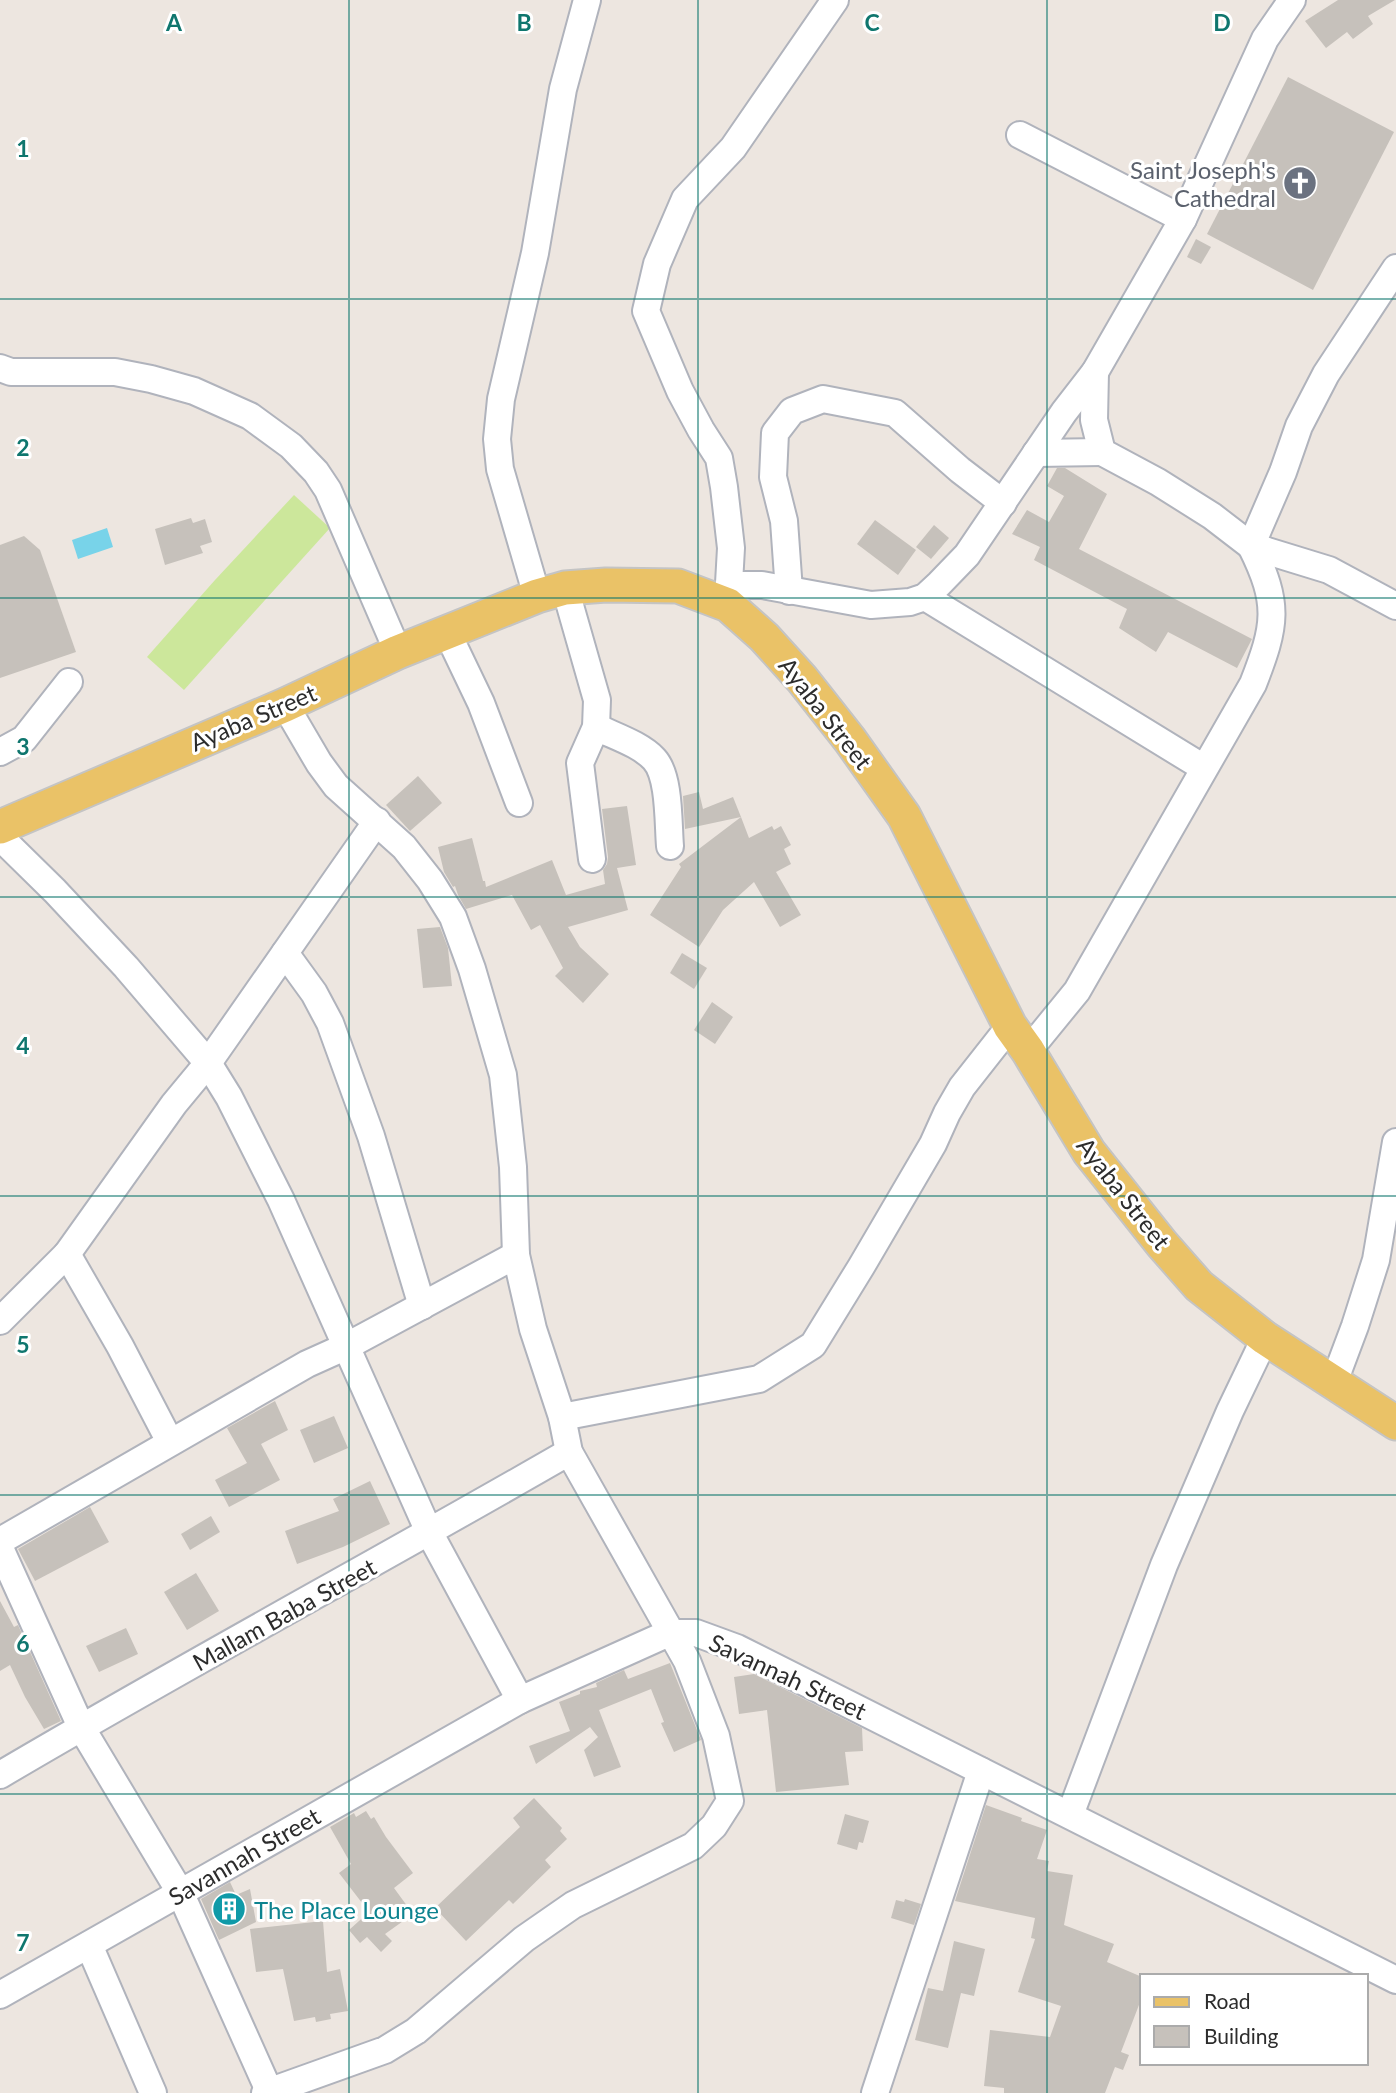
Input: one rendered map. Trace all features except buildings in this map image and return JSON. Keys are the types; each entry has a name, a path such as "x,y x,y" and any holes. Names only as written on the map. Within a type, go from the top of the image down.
{"main road":[{"name":"Ayaba Street","path":"0,827 285,705 398,652 551,592 606,585 678,586 728,595 802,679 904,816 1019,1039 1089,1152 1162,1244 1199,1286 1265,1338 1396,1423"}],"street":[{"path":"587,0 563,89 535,253 501,399 496,439 500,469 597,700 596,727 580,763 592,859"},
{"path":"835,0 733,148 685,199 657,264 646,311 680,391 719,458 731,548 728,595 762,585 872,605 910,602 925,597 967,555 1095,372 1184,219 1265,39 1292,0"},
{"path":"1020,135 1184,219"},
{"path":"562,1417 759,1379 813,1345 933,1144 962,1087 1077,991 1253,684 1265,654 1273,620 1270,590 1251,546 1283,472 1299,426 1326,374 1396,268"},
{"path":"0,368 10,372 115,372 194,391 250,416 291,446 316,472 328,490 398,652"},
{"path":"1095,372 1094,420 1102,452"},
{"path":"789,591 785,521 773,477 775,433 792,411 823,399 895,413 960,470 1003,503"},
{"path":"1036,453 1102,452 1212,516 1251,546 1329,570 1396,606"},
{"path":"925,597 1204,768"},
{"path":"447,632 481,703 519,803"},
{"path":"0,752 24,738 68,682"},
{"path":"0,1548 81,1727 180,1892 268,2092 385,2050 416,2031 524,1939 573,1905 692,1846 715,1826 730,1801 716,1736 687,1661 569,1452 562,1417 533,1329 516,1255 513,1167 503,1075 472,970 453,917 430,880 404,847 336,786 319,763 285,705"},
{"path":"596,727 640,748 655,760 664,777 670,846"},
{"path":"0,1321 67,1254 174,1104 208,1063 377,821"},
{"path":"0,837 126,967 208,1063 251,1138 281,1200 429,1532 520,1700"},
{"path":"285,953 314,993 330,1023 371,1136 422,1306"},
{"path":"1335,1382 1376,1260 1396,1142"},
{"path":"67,1254 120,1346 170,1442"},
{"path":"0,1541 307,1364 516,1255"},
{"path":"1070,1815 1164,1565 1230,1411 1265,1338"},
{"name":"Mallam Baba Street","path":"0,1775 569,1452"},
{"name":"Savannah Street","path":"0,1996 520,1700 669,1633 696,1633 737,1648 1396,1980"},
{"path":"875,2093 981,1771"},
{"path":"89,1945 153,2093"}],"green space":[{"path":"294,495 330,528 184,690 147,657"}],"water":[{"path":"107,528 113,547 78,559 72,540"}],"place":[{"name":"Saint Joseph's Cathedral","path":"1300,183"},
{"name":"The Place Lounge","path":"229,1909"}]}
